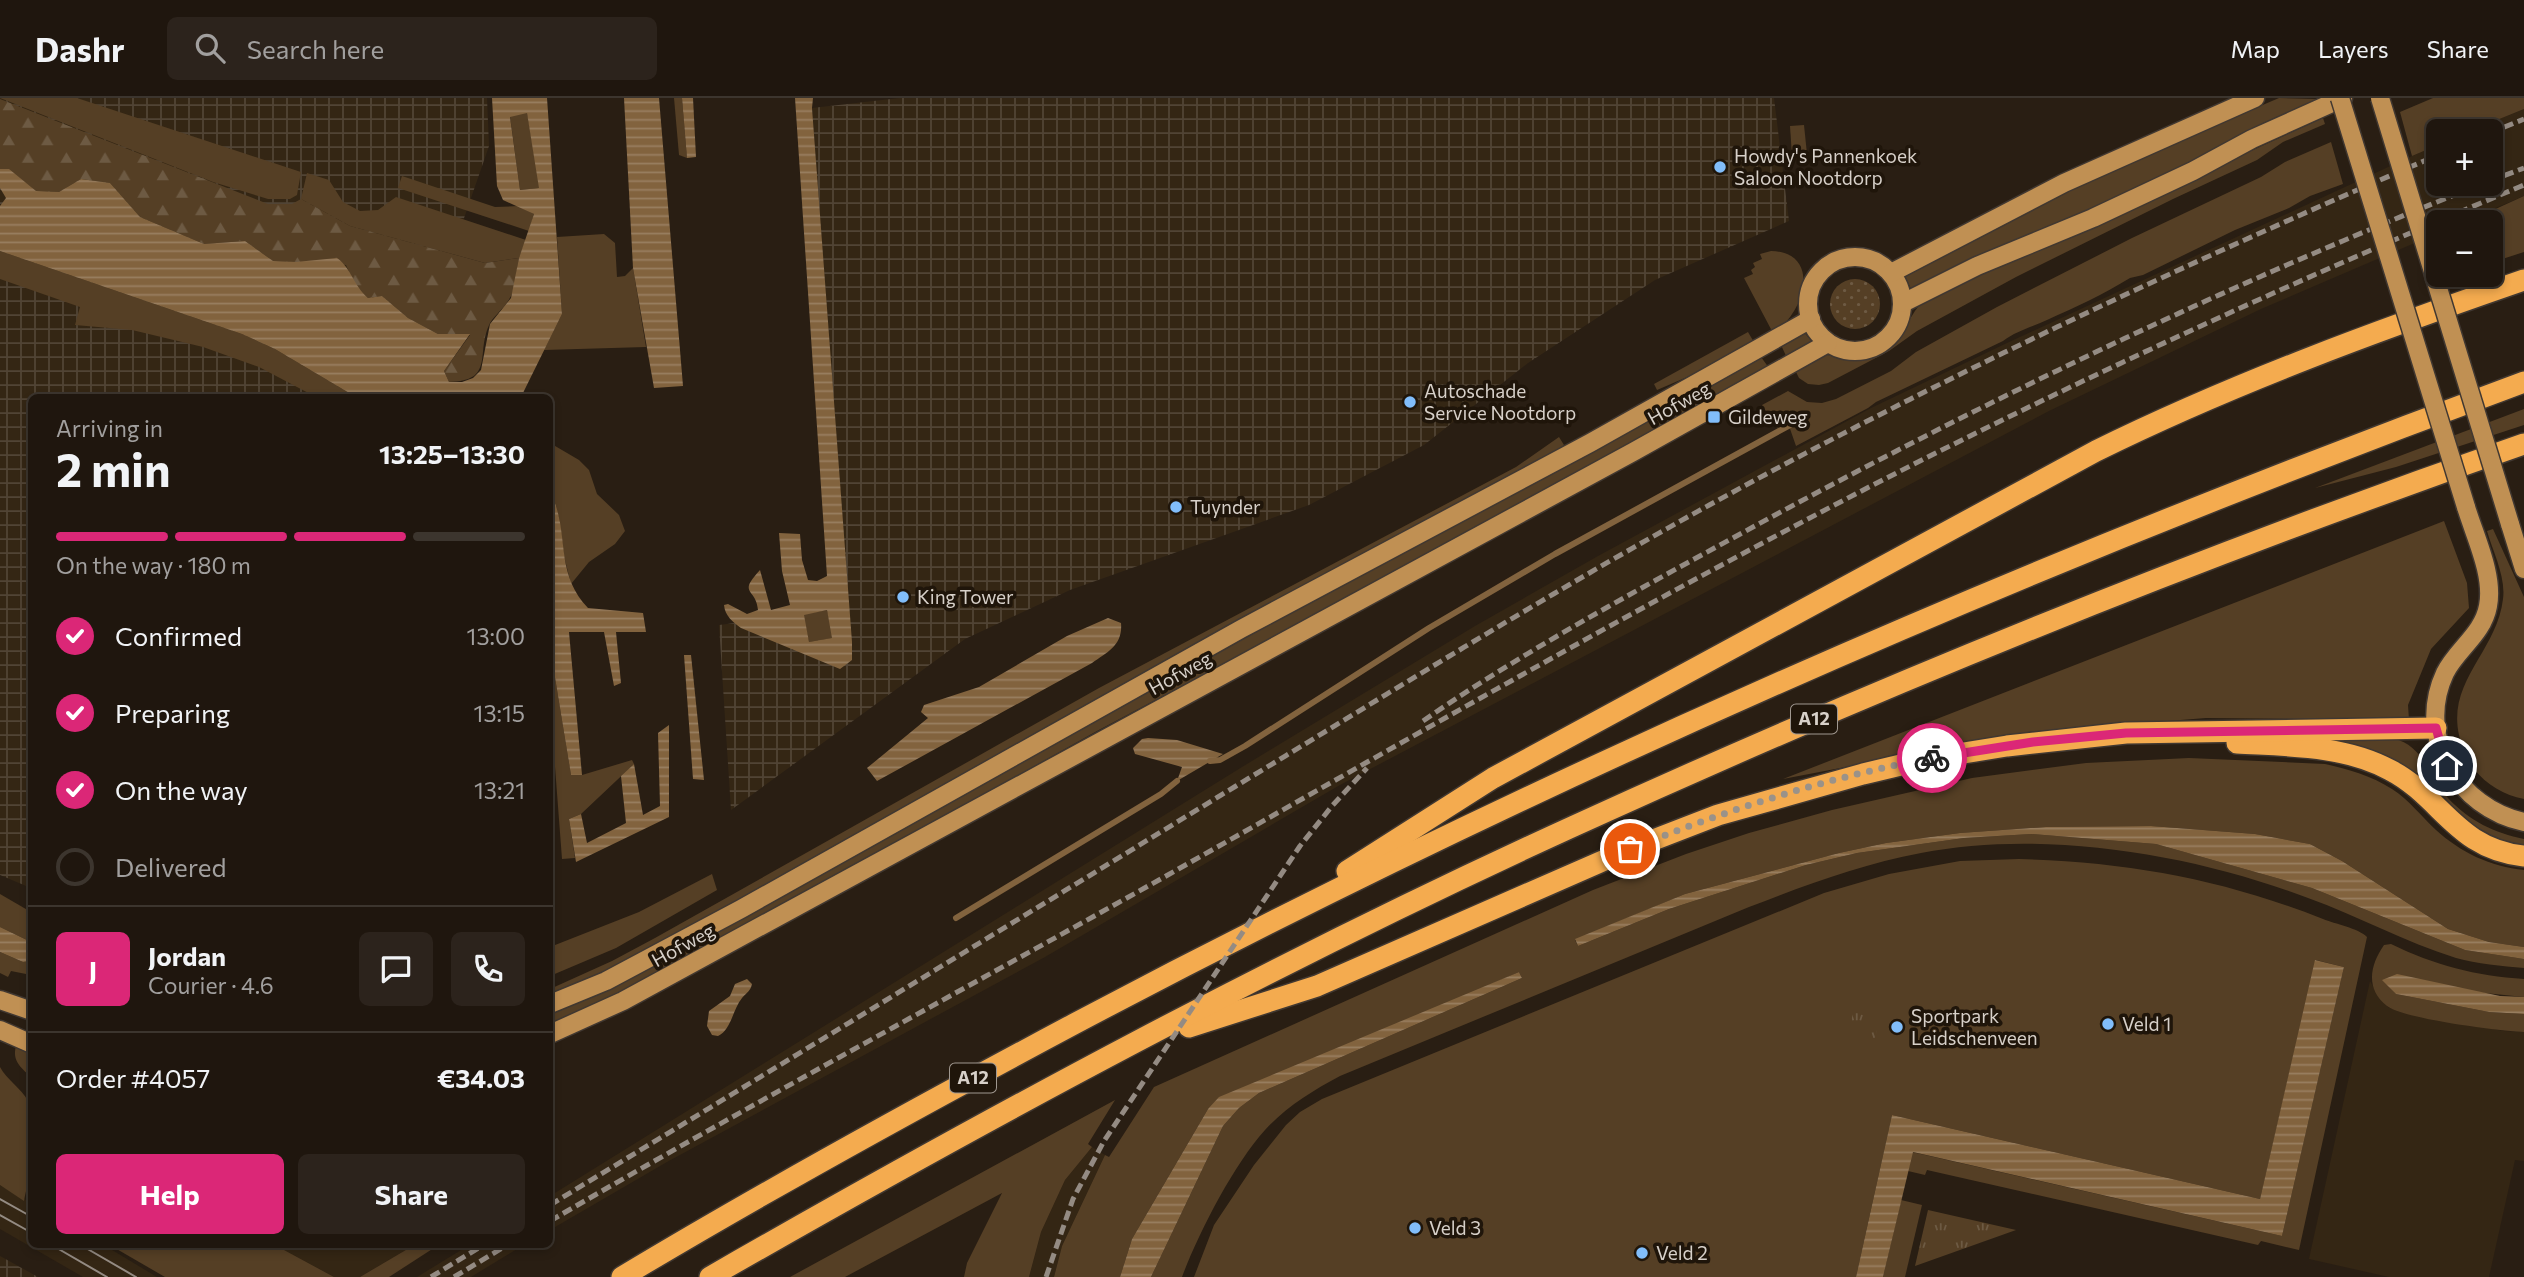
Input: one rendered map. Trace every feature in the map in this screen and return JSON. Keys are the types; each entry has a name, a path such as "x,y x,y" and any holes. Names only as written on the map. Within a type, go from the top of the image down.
{"highway":[{"path":"2408,322 2524,280"},
{"name":"A12","path":"1260,927 1493,778 1781,620 1879,570 2012,494 2164,418 2280,369 2408,322"},
{"name":"A12","path":"622,1277 919,1108 1260,927 1488,815 1817,664 2148,526 2524,382"},
{"name":"A12","path":"710,1277 1127,1047 1305,956 1560,833 1849,704 2138,584 2371,497 2524,444"},
{"name":"A12","path":"1127,1047 1317,986 1630,849 1718,815 1863,774 1980,750 2068,738 2192,730 2436,728"},
{"name":"A12","path":"2192,730 2233,743 2328,750 2372,762 2405,779 2454,826 2475,840 2505,853 2524,856"}],"main road":[{"path":"1891,273 2064,183 2255,98"},
{"path":"1903,303 1977,266 2093,218 2341,98 2488,579 2486,615 2478,631 2453,659 2443,679 2436,706 2436,728 2445,761 2465,791 2488,809 2524,822"},
{"path":"2379,98 2524,569"},
{"path":"1857,257 1882,265 1891,273 1899,287 1903,303 1896,328 1888,338 1877,346 1852,351 1828,343 1815,328 1808,308 1812,285 1818,275 1845,258 1857,257"},
{"name":"Hofweg","path":"553,1003 606,981 741,909 1241,629 1601,438 1811,320"},
{"name":"Hofweg","path":"553,1033 623,1001 1633,452 1828,343"},
{"path":"0,1000 28,1010"},
{"path":"0,1030 28,1042"}],"shaded area":[{"path":"0,98 487,98 489,146 403,394 28,394 28,887 0,875"},
{"path":"492,98 547,98 562,314 522,394 351,394 275,349 242,334 0,251 0,206 6,198 0,188 0,169 9,169 36,191 59,192 81,179 110,183 140,217 204,244 245,241 273,261 337,258 368,298 382,296 408,318 438,334 470,334 444,371 449,382 462,382 473,378 481,370 490,324 511,298 519,258 534,214 503,200 497,186","holes":["527,113 539,188 520,190 510,117"]},
{"path":"624,98 659,98 683,386 654,388 633,268"},
{"path":"682,98 693,98 696,157 687,158"},
{"path":"795,98 813,98 852,660 840,669 741,628 726,612 724,605 728,604 747,614 758,610 749,588 760,570 771,610 790,605 782,571 779,533 800,534 802,560 808,580 817,581 827,576","holes":["827,610 832,638 809,642 804,615"]},
{"path":"900,98 1774,98 1789,221 1655,280 1528,363 1424,445 1309,505 1070,590 965,639 731,810 719,625 849,609 812,108"},
{"path":"2524,109 2524,196 2491,210 2426,210 2426,238 2261,309 2049,411 1340,785 1045,957 667,1162 553,1228 553,1194 1242,767 1475,626 1871,408 2426,150 2426,196 2503,196 2503,119 2499,119"},
{"path":"553,500 560,522 566,566 577,594 588,608 643,613 646,632 616,632 621,683 614,686 604,632 569,632 582,775 571,775 553,665"},
{"path":"1108,618 1121,623 1120,637 1113,647 1092,663 877,781 867,768 928,718 921,712 924,705 979,687 1067,636"},
{"path":"684,655 691,655 704,780 693,779"},
{"path":"669,725 669,817 576,862 569,819 581,814 587,843 626,823 621,776 634,764 643,815 660,806 658,733"},
{"path":"1142,739 1177,740 1223,754 1177,781 1182,767 1135,754 1133,748"},
{"path":"2151,826 2255,834 2310,844 2342,861 2448,929 2489,942 2524,947 2524,959 2465,950 2312,888 2156,844 2031,834 1964,838 1857,853 1806,865 1669,909 1578,946 1575,939 1685,894 1886,843 1960,833 2046,827"},
{"path":"0,927 28,941 28,961 23,962 0,952"},
{"path":"2315,960 2344,967 2282,1236 1913,1152 1883,1277 1856,1277 1892,1115 2260,1199"},
{"path":"1519,972 1522,978 1259,1093 1239,1108 1223,1126 1151,1277 1120,1277 1132,1239 1208,1109 1219,1097"},
{"path":"2397,974 2500,996 2524,997 2524,1014 2489,1012 2396,994 2382,980"},
{"path":"747,979 752,984 751,987 739,1003 726,1029 718,1036 712,1035 707,1026 709,1011 730,996 735,984"},
{"path":"2370,981 2388,1007 2400,1012 2504,1031 2524,1032 2524,1161 2515,1160 2489,1277 2389,1277 2309,1259"},
{"path":"1092,1147 1105,1155 1062,1246 1054,1277 1029,1277 1041,1232 1065,1180"},
{"path":"0,1185 28,1201 28,1245 0,1229"},
{"path":"33,1248 109,1248 157,1277 83,1277"},
{"path":"280,1248 409,1248 360,1277 334,1277"},
{"path":"464,1248 518,1248 471,1277 417,1277"},
{"path":"0,1256 38,1277 0,1277"}],"green space":[{"path":"0,98 77,98 301,172 297,195 290,199 268,199 213,182"},
{"path":"674,98 682,98 687,158 679,155"},
{"path":"2279,98 2317,99 2263,123 2182,171 1912,291 1904,274 2038,201"},
{"path":"2433,98 2524,98 2524,109 2499,119 2426,119 2426,150 2412,156 2400,112"},
{"path":"0,99 268,204 292,204 301,199 350,226 485,263 519,258 511,297 490,323 486,334 479,371 464,380 449,382 444,371 470,335 438,334 408,318 382,296 368,298 357,289 346,265 273,261 245,241 204,244 140,217 110,183 81,179 59,192 36,191 9,170 0,169"},
{"path":"527,112 540,188 520,190 510,116"},
{"path":"2323,118 2325,124 2283,142 2257,160 2016,277 1917,331 1889,351 1828,383 1808,384 1799,378 1795,370 1824,355 1862,359 1878,355 1893,345 1926,299"},
{"path":"1804,125 1807,154 1792,156 1790,126"},
{"path":"2331,142 2343,184 2235,230 2143,275 2130,278 2090,300 1876,402 1796,446 1788,423 1777,428 1762,405 1788,391 1807,402 1822,403 1836,399 1891,371 1916,352 1997,307 2132,238 2261,177 2285,162"},
{"path":"307,173 329,180 343,202 360,211 378,210 396,197 526,240 519,258 485,263 350,226 301,199"},
{"path":"402,176 495,207 519,206 534,214 529,231 398,188"},
{"path":"2524,196 2524,252 2503,259 2503,210 2493,210"},
{"path":"604,234 615,243 617,277 625,276 633,268 646,347 544,350 562,314 557,237"},
{"path":"0,251 242,334 275,349 351,394 310,394 259,367 203,347 132,330 75,325 80,307 0,279"},
{"path":"1771,251 1787,254 1798,262 1803,273 1800,299 1793,313 1773,333 1744,278 1753,274 1753,263 1762,259 1760,254"},
{"path":"1855,279 1873,286 1880,304 1873,322 1855,329 1837,322 1830,304 1837,286"},
{"path":"1748,332 1755,344 1729,359 1657,390 1654,384"},
{"path":"1804,332 1813,343 1787,358 1781,345"},
{"path":"1761,357 1769,368 1549,491 1097,731 662,975 553,1027 553,1009"},
{"path":"2524,409 2524,425 2396,467 2315,488"},
{"path":"1559,437 1564,445 1557,452 1075,711 625,963 553,996 553,988 655,938 1099,688 1516,467"},
{"path":"553,445 579,460 589,470 597,494 619,515 625,531 615,544 589,562 571,584 559,518 553,501"},
{"path":"2444,521 2467,583 2469,608 2431,649 2408,705 2409,720 2206,718 2028,732 1783,779"},
{"path":"2493,529 2524,597 2524,799 2496,789 2484,780 2471,765 2459,735 2457,716 2460,698 2492,635 2503,599 2501,573 2487,531"},
{"path":"827,610 833,638 809,642 803,614"},
{"path":"553,665 571,775 582,775 632,760 634,764 581,814 569,819 575,858 562,859 553,740"},
{"path":"2381,738 2404,742 2426,763 2442,790 2456,806 2483,825 2524,839 2524,846 2480,832 2339,739"},
{"path":"2189,758 2325,764 2360,773 2384,784 2404,798 2445,838 2466,852 2500,866 2524,870 2524,947 2489,942 2448,929 2342,861 2310,844 2255,834 2151,826 2046,827 1960,833 1886,843 1685,894 1575,940 1578,946 1669,909 1806,865 1857,853 1964,838 2031,834 2156,844 2312,888 2465,950 2524,959 2524,968 2456,958 2263,882 2167,858 2067,845 1968,846 1921,853 1834,876 1749,907 1340,1076 1282,1114 1253,1144 1218,1200 1182,1277 1151,1277 1223,1126 1239,1108 1259,1093 1522,978 1519,972 1208,1109 1132,1239 1120,1277 1054,1277 1062,1246 1105,1155 1109,1157 1154,1087 1593,890 1749,833 1832,810 1972,778 2086,763"},
{"name":"Sportpark Leidschenveen","path":"2019,859 2098,864 2211,883 2285,905 2367,937 2299,1250 2261,1241 2258,1245 1927,1170 1925,1175 1908,1171 1912,1152 2282,1236 2344,967 2316,960 2260,1199 1892,1115 1856,1277 1194,1277 1214,1225 1254,1165 1286,1125 1300,1112 1322,1099 1824,893 1889,874 1960,861"},
{"path":"712,874 717,890 616,948 553,975 553,946 639,912"},
{"path":"0,894 28,910 28,941 0,927"},
{"path":"2391,944 2456,968 2524,979 2524,997 2386,983 2396,994 2489,1012 2524,1014 2524,1032 2431,1020 2387,1006 2375,992 2372,977 2379,953 2384,945"},
{"path":"0,952 23,962 28,961 28,974 11,971 8,977 0,973"},
{"path":"1855,1004 1882,1010 1872,1051 1846,1045"},
{"path":"17,1043 28,1049 28,1074 17,1062"},
{"path":"0,1067 28,1101 28,1179 24,1201 0,1185"},
{"path":"1115,1100 1088,1144 1092,1147 1065,1180 1041,1232 1029,1277 964,1277 967,1263 1002,1193 845,1277 790,1277"},
{"path":"1901,1200 1922,1205 1905,1277 1883,1277"},
{"path":"1928,1210 2016,1230 1915,1266"},
{"path":"115,1248 280,1248 334,1277 165,1277"},
{"path":"409,1248 434,1248 389,1277 360,1277"}],"waterway":[{"path":"1210,761 1220,760 1245,746 1429,628 1555,554 1790,425"},
{"path":"956,918 1161,794 1177,781"}],"tram line":[{"path":"0,1199 28,1215"},
{"path":"0,1215 28,1231"},
{"path":"57,1248 107,1277"},
{"path":"86,1248 136,1277"}],"railway":[{"path":"2503,128 2524,119"},
{"path":"553,1203 1473,642 1713,503 1801,455 2071,320 2426,160"},
{"path":"2503,176 2524,168"},
{"path":"553,1219 1517,678 1783,532 2114,366 2359,255 2524,185"},
{"path":"1423,721 1500,670 1620,600 1923,437 2200,304 2452,196"},
{"path":"1046,1277 1073,1199 1104,1141 1300,846 1367,768"},
{"path":"431,1277 478,1248"},
{"path":"454,1277 502,1248"}],"way so far":[{"path":"1630,849 1751,804 1932,758"}],"place":[{"name":"Howdy's Pannenkoek Saloon Nootdorp","path":"1720,167"},
{"name":"Autoschade Service Nootdorp","path":"1410,402"},
{"name":"Gildeweg","path":"1714,417"},
{"name":"Tuynder","path":"1176,507"},
{"name":"King Tower","path":"903,597"},
{"name":"Veld 1","path":"2108,1024"},
{"name":"Sportpark Leidschenveen","path":"1897,1027"},
{"name":"Veld 3","path":"1415,1228"},
{"name":"Veld 2","path":"1642,1253"}],"route":[{"path":"1932,758 2033,742 2126,733 2436,728 2447,766"}]}
